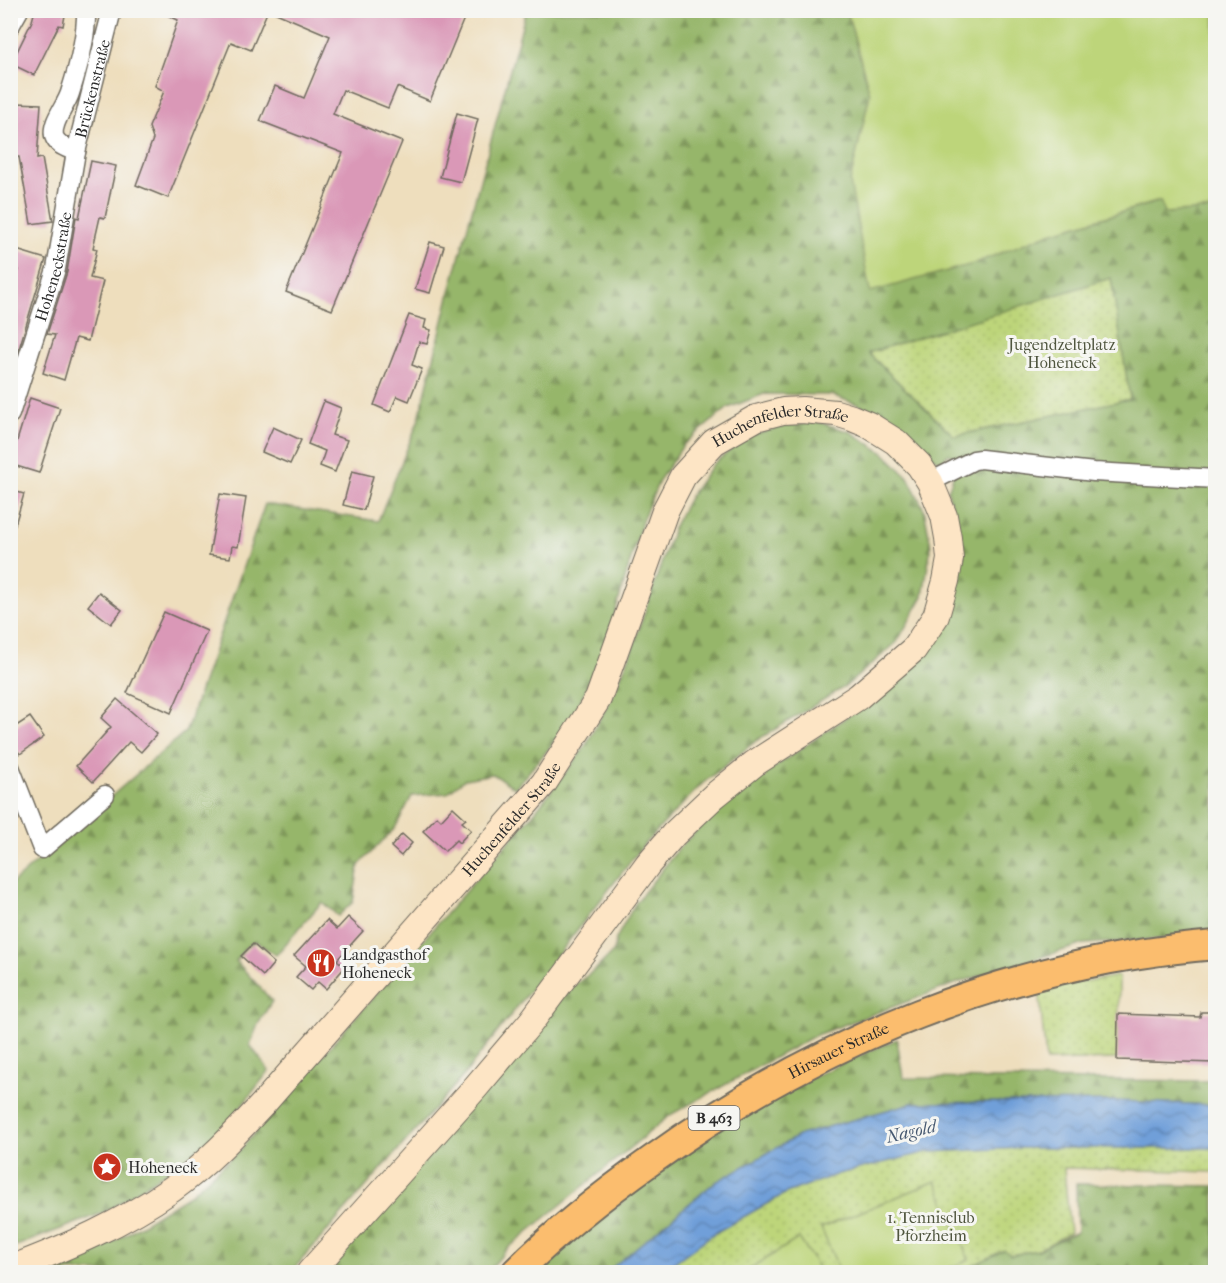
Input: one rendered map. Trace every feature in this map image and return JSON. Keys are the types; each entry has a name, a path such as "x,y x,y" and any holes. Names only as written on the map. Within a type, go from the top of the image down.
{"main road":[{"name":"Huchenfelder Straße","path":"10,1269 68,1246 133,1214 174,1188 231,1138 544,783 598,699 665,511 683,476 714,442 756,418 783,411 802,410 836,414 869,425 885,434 906,451 930,482 944,516 950,559 936,616 914,649 858,697 747,770 714,796 674,834 648,864 531,1022 310,1272"},
{"name":"Hirsauer Straße","path":"516,1272 576,1218 686,1136 775,1081 842,1046 939,1006 1038,975 1119,957 1215,945"}],"street":[{"path":"10,27 19,10"},
{"name":"Brückenstraße","path":"86,10 70,94 56,123 54,134 57,142 76,152 112,10"},
{"name":"Hoheneckstraße","path":"10,414 56,269 76,152"},
{"path":"930,482 974,460 981,459 1094,472 1215,479"},
{"path":"10,767 42,849 105,795"}],"green space":[{"path":"526,11 847,11 870,94 850,182 973,264 1050,233 1161,201 1166,213 1215,209 1215,935 1084,944 960,982 816,1035 670,1115 506,1250 488,1272 323,1272 568,990 596,969 614,951 616,939 635,904 680,847 728,800 898,681 932,646 947,614 954,518 948,491 958,462 949,454 941,461 929,456 909,435 888,419 857,404 831,395 764,394 728,408 684,444 660,479 643,518 604,650 574,714 551,746 515,788 493,774 465,779 447,793 412,796 395,828 359,865 353,902 338,916 322,902 276,955 255,941 245,948 236,961 272,1001 258,1024 250,1045 269,1071 237,1112 217,1133 183,1161 105,1212 11,1248 10,885 186,731 265,504 378,521 419,419 451,288","holes":["1111,278 1130,399 954,436 868,353"]},
{"path":"847,11 1215,11 1215,209 1165,213 1160,201 1050,233 973,264 870,292 850,182 870,94"},
{"name":"Jugendzeltplatz Hoheneck","path":"1111,277 1131,399 954,436 867,352"},
{"path":"818,422 851,432 884,453 908,477 924,509 931,546 923,596 897,642 846,686 757,740 702,784 645,843 464,1075 291,1272 45,1272 97,1251 140,1226 189,1195 240,1150 533,814 583,750 612,697 631,653 674,526 690,496 712,465 749,436 785,426"},
{"path":"1119,976 1118,1059 1046,1061 1039,989"},
{"path":"897,1039 903,1078 1215,1081 1215,1105 1116,1101 912,1103 800,1135 714,1183 607,1272 539,1272 573,1241 703,1138 792,1086"},
{"name":"1. Tennisclub Pforzheim","path":"1022,1148 1215,1148 1215,1172 1064,1168 1070,1233 1038,1250 1011,1255 960,1272 661,1272 713,1234 786,1193 838,1174 927,1152"},
{"name":"1. Tennisclub Pforzheim","path":"936,1181 969,1260 939,1272 840,1272 821,1228"},
{"path":"1076,1184 1215,1186 1215,1272 960,1272 1004,1250 1011,1255 1038,1250 1077,1232"},
{"path":"799,1238 821,1272 745,1272"}],"water":[{"name":"Nagold","path":"1116,1101 1215,1105 1215,1148 1022,1148 927,1152 838,1174 786,1193 713,1234 661,1272 607,1272 714,1183 800,1135 912,1103"}],"building":[{"path":"35,10 66,10 63,26 59,25 34,75 11,64"},
{"path":"156,10 268,10 251,50 231,42 168,198 136,185 153,139 149,127 164,91 155,86 178,20"},
{"path":"269,10 451,10 465,16 430,101 397,87 388,108 343,90 333,114 402,142 332,310 286,292 343,153 260,121 275,86 304,98 330,36"},
{"path":"16,103 41,104 37,159 42,158 53,221 31,224 19,157 10,157"},
{"path":"457,113 478,119 461,182 440,177"},
{"path":"91,161 116,166 105,218 100,217 93,248 97,249 90,278 103,281 88,341 76,338 64,380 43,373 55,335 47,334 67,272 76,217 79,218"},
{"path":"430,242 444,246 430,293 415,289"},
{"path":"10,248 46,259 12,372 10,295 19,270 10,267"},
{"path":"409,315 426,320 424,328 431,330 427,344 419,342 412,365 422,369 409,401 397,396 390,412 374,405"},
{"path":"30,398 60,408 39,473 10,464"},
{"path":"324,401 341,408 332,435 347,440 335,472 320,466 325,451 308,444"},
{"path":"273,427 301,440 290,464 262,452"},
{"path":"352,471 373,476 364,510 343,505"},
{"path":"10,490 24,494 14,528 10,528"},
{"path":"220,494 246,498 238,547 232,546 230,558 209,555"},
{"path":"99,592 122,610 111,624 88,606"},
{"path":"164,612 207,631 171,713 127,693"},
{"path":"117,699 157,734 141,752 129,742 93,782 76,766 111,727 101,718"},
{"path":"30,717 44,737 20,754 10,741 10,730"},
{"path":"453,807 466,819 462,822 471,830 459,843 456,840 445,851 423,831 437,816 441,820"},
{"path":"402,834 412,843 401,856 391,847"},
{"path":"348,917 363,931 337,960 345,967 326,989 318,982 311,990 296,977 306,966 294,956 327,920 337,929"},
{"path":"253,944 274,963 263,976 241,956"},
{"path":"1201,1012 1215,1012 1215,1063 1117,1060 1118,1014 1200,1017"}],"place":[{"name":"Landgasthof Hoheneck","path":"321,963"},
{"name":"Hoheneck","path":"107,1167"}]}
